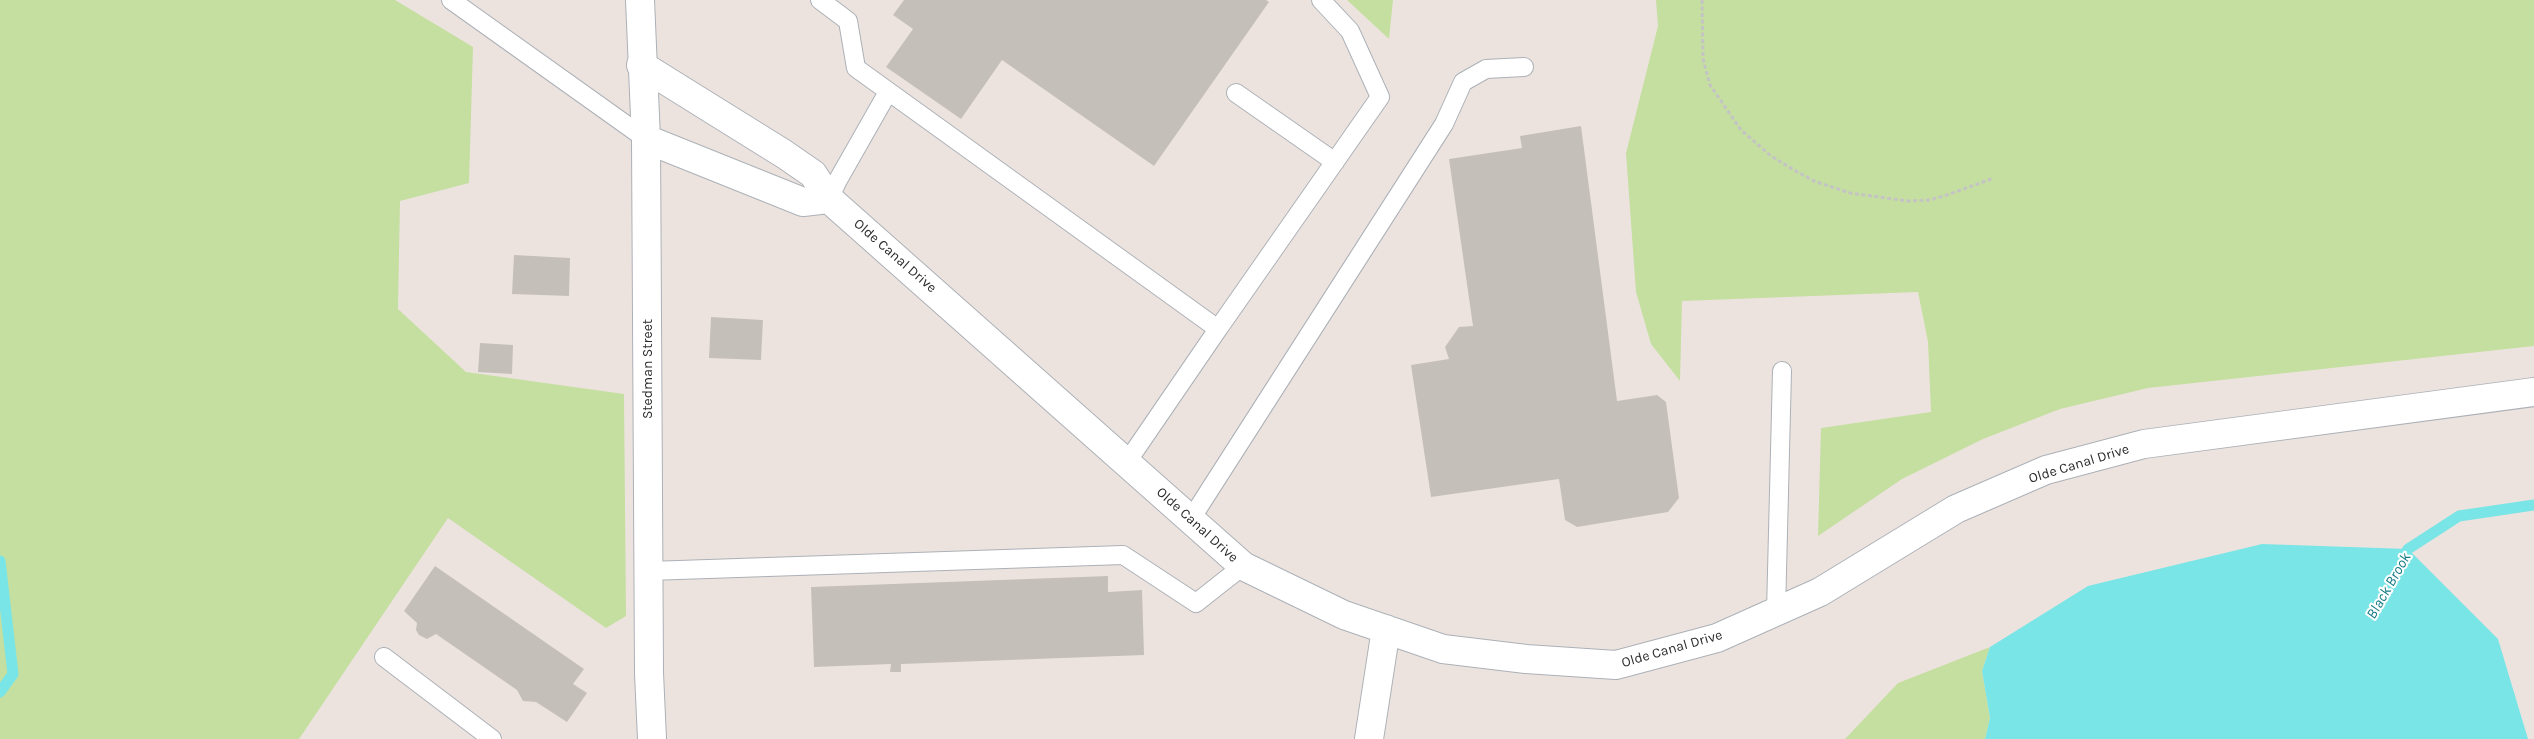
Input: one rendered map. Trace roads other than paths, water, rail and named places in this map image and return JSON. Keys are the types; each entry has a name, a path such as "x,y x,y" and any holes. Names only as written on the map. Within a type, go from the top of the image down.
{"street":[{"name":"Stedman Street","path":"640,0 641,65 646,139 652,739"},
{"name":"Olde Canal Drive","path":"641,65 813,174 829,199 1243,566 1344,615 1443,649 1526,660 1616,665 1717,638 1776,612 1820,592 1956,509 2046,470 2144,444 2534,392"},
{"path":"646,139 804,202 829,199"},
{"path":"1369,739 1386,629"}],"lane":[{"path":"451,0 646,139"},
{"path":"820,0 848,21 856,68 1218,329"},
{"path":"1127,462 1380,97 1350,31 1321,0"},
{"path":"1191,519 1444,124 1463,82 1486,69 1524,67"},
{"path":"829,199 888,92"},
{"path":"1236,92 1335,162"},
{"path":"1776,612 1782,371"},
{"path":"649,571 1123,555 1196,603 1243,566"},
{"path":"384,657 492,739"}],"water":[{"path":"2262,544 2408,549 2498,639 2528,739 1985,739 1990,718 1982,671 1990,647 2088,586"}],"waterway":[{"name":"Black Brook","path":"2401,561 2408,549 2459,516 2534,505"},
{"path":"0,561 13,674 0,692"}]}
